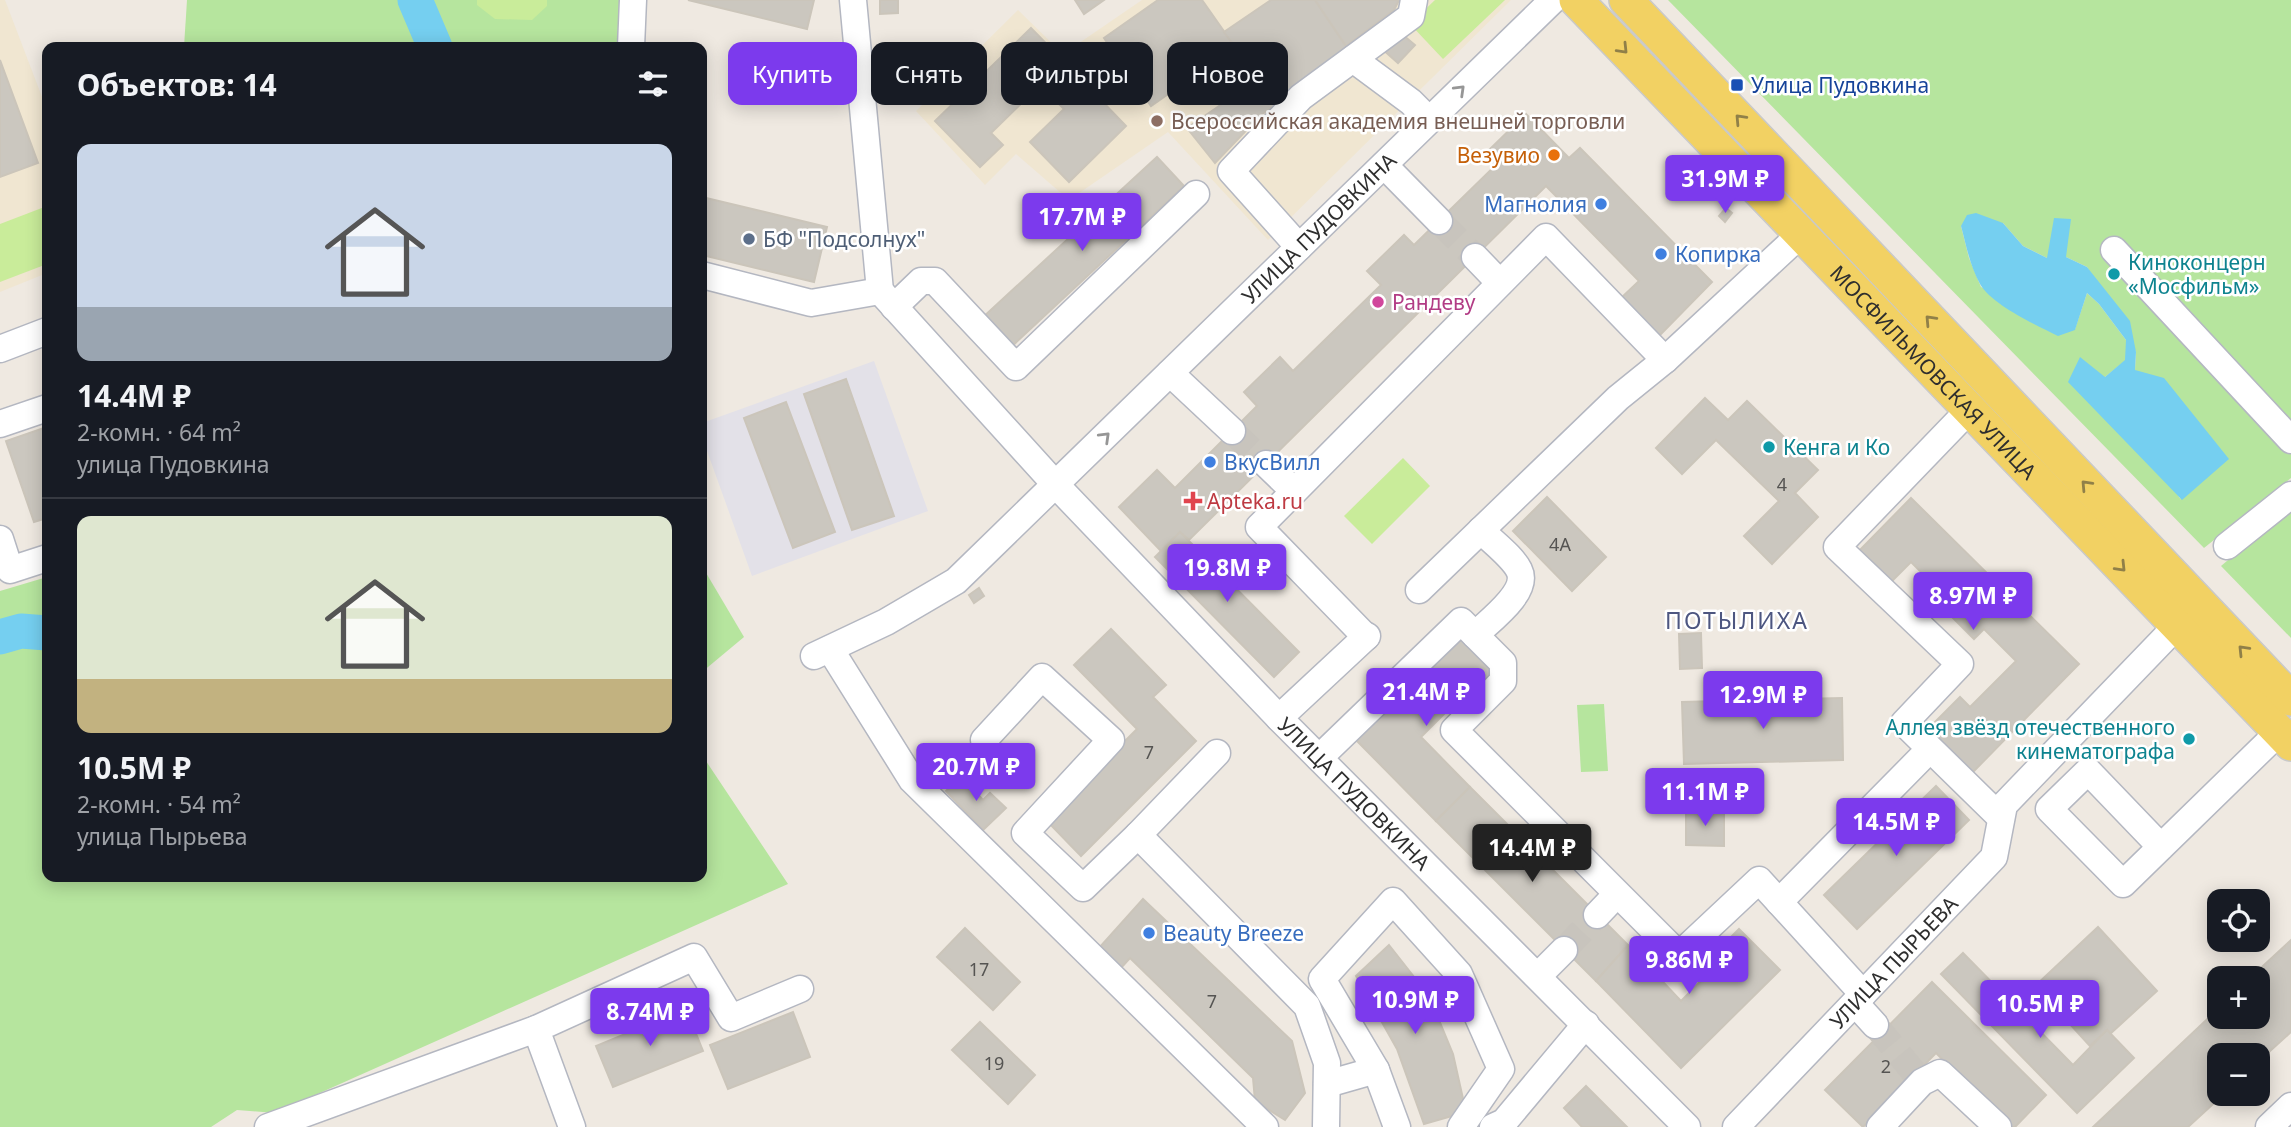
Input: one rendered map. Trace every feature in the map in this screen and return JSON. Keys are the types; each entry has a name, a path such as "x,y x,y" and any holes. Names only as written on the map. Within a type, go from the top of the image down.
{"main road":[{"name":"МОСФИЛЬМОВСКАЯ УЛИЦА","path":"1576,0 1970,409 2187,614 2291,699"},
{"name":"МОСФИЛЬМОВСКАЯ УЛИЦА","path":"1626,0 2187,614 2285,738"}],"street":[{"path":"631,42 633,0"},
{"path":"853,0 887,299"},
{"path":"1299,247 1231,171 1301,97 1411,16 1414,0"},
{"name":"УЛИЦА ПУДОВКИНА","path":"1056,485 1553,0"},
{"path":"1353,59 1411,102 1429,120"},
{"path":"1384,165 1439,221"},
{"path":"707,276 811,303 887,299 920,281 935,281 1016,367 1196,194"},
{"path":"1419,590 1618,398 1665,360 1802,233"},
{"path":"1279,718 1367,637 1259,527 1546,237 1665,360"},
{"path":"2114,250 2291,440"},
{"path":"1475,257 1500,283"},
{"name":"УЛИЦА ПУДОВКИНА","path":"887,299 1056,485 1279,718 1687,1127"},
{"path":"0,349 42,333"},
{"path":"1170,373 1232,432"},
{"path":"1970,409 1837,547 1960,664 1904,723 2001,818"},
{"path":"0,424 42,410"},
{"path":"1266,464 1294,491"},
{"path":"1056,485 956,581 886,622 822,652 912,780 1265,1127"},
{"path":"2227,546 2291,495"},
{"path":"1475,635 1516,596 1522,578 1519,568 1481,530"},
{"path":"0,538 10,570 42,560"},
{"name":"УЛИЦА ПЫРЬЕВА","path":"1736,1127 1994,857 2004,805 2187,614"},
{"path":"1319,758 1461,621 1503,663 1503,681 1454,730 1679,955 1759,880 1859,998 1875,1025"},
{"path":"984,740 1042,677 1111,740 1026,833 1083,888 1217,753"},
{"path":"2161,847 2285,738"},
{"path":"1779,902 1930,749"},
{"path":"1138,835 1307,1006 1326,1063 1326,1127"},
{"path":"1597,915 1617,894"},
{"path":"1397,1127 1376,1070 1322,979 1393,901 1459,974 1501,1069 1461,1127"},
{"path":"1538,976 1564,950"},
{"path":"268,1127 536,1028 694,957 731,1018 800,989"},
{"path":"1493,1127 1504,1122 1586,1024"},
{"path":"536,1028 572,1127"},
{"path":"1326,1084 1376,1070"},
{"path":"1880,1127 1922,1082 1940,1073 1997,1127"},
{"path":"2269,1127 2291,1106"}],"shaded area":[{"path":"0,0 5,0 42,97 42,275 0,292"},
{"name":"Всероссийская академия внешней торговли","path":"1142,0 1511,0 1268,240 1168,132 1069,200 1016,154 985,185 916,111 922,105 987,105 986,42 1018,10 1051,42 1001,42 1001,105 1153,105 1153,42 1081,42"},
{"path":"874,361 928,511 752,576 707,451 707,421"}],"green space":[{"path":"187,0 620,0 622,42 184,42"},
{"path":"477,0 547,0 547,6 532,20 495,19 477,5"},
{"path":"1435,0 1505,0 1443,59 1410,24"},
{"name":"Киноконцерн «Мосфильм»","path":"1668,0 2291,0 2291,478 2204,548","holes":["2003,223 2023,246 2047,258 2066,257 2087,267 2136,352 2135,370 2181,500 2105,377 2126,360 2126,340 2099,304 2087,293 2075,329 1981,287 1969,258 1961,226"]},
{"path":"42,208 42,266 0,282 0,224"},
{"path":"1403,458 1430,486 1372,544 1344,516"},
{"path":"2291,507 2291,638 2221,566"},
{"path":"707,574 744,637 707,668"},
{"path":"42,578 42,882 707,882 707,762 788,884 275,1113 237,1110 211,1127 0,1127 0,591"},
{"path":"1604,704 1608,771 1581,772 1577,705"}],"water":[{"path":"1976,213 2003,223 2023,246 2047,258 2054,218 2071,219 2066,257 2087,267 2130,321 2136,352 2135,370 2164,378 2229,459 2182,500 2068,382 2080,357 2105,377 2125,360 2126,340 2099,304 2087,293 2075,330 2058,336 2015,314 1994,299 1980,284 1961,226 1967,215"}],"building":[{"path":"688,0 814,0 807,29"},
{"path":"880,0 898,0 898,13 880,14"},
{"path":"1075,0 1104,0 1084,14"},
{"path":"1158,0 1202,0 1231,42 1167,42 1167,95 1153,105 1153,42 1107,42 1104,38"},
{"path":"1271,0 1315,0 1350,52 1288,96 1288,42 1231,42 1224,32"},
{"path":"1315,0 1399,0 1394,10 1346,46"},
{"path":"1031,28 1045,42 1017,42"},
{"path":"1397,30 1415,45 1398,63 1381,48"},
{"path":"1001,57 1001,105 1020,105 991,133 1003,145 980,167 935,121 952,105 987,105 987,71"},
{"path":"0,60 38,163 0,177"},
{"path":"1060,105 1106,105 1126,126 1069,182 1030,142 1064,109"},
{"path":"1221,105 1275,105 1261,115 1215,163 1187,128"},
{"path":"1526,114 1569,158 1580,148 1712,282 1658,337 1620,299 1639,281 1546,186 1189,540 1180,532 1161,551 1119,507 1157,470 1175,488 1257,406 1244,392 1280,357 1293,371 1381,285 1367,271 1404,235 1414,245 1501,160 1490,149"},
{"path":"1157,157 1184,186 1009,349 981,319"},
{"path":"707,198 827,227 814,282 707,256"},
{"path":"1726,208 1732,213 1725,222 1719,216"},
{"path":"846,379 894,516 852,530 804,394"},
{"path":"1705,398 1728,420 1747,401 1818,470 1795,493 1818,517 1772,564 1744,536 1779,501 1716,440 1682,474 1656,448"},
{"path":"786,402 835,532 793,548 744,418"},
{"path":"42,429 42,520 34,522 6,441"},
{"path":"1547,497 1606,557 1572,591 1513,531"},
{"path":"1911,498 2079,664 1972,773 1928,729 1960,697 1970,707 2016,661 1984,629 1974,639 1933,598 1940,591 1911,562 1887,586 1855,555"},
{"path":"1180,532 1299,652 1274,677 1155,557"},
{"path":"979,588 984,596 974,603 969,595"},
{"path":"1111,629 1166,685 1153,697 1196,741 1081,856 1046,820 1137,729 1074,665"},
{"path":"1701,633 1702,668 1680,669 1679,634"},
{"path":"1458,636 1495,673 1472,696 1467,691 1421,737 1470,787 1436,821 1355,739"},
{"path":"1842,698 1843,760 1684,764 1682,702"},
{"path":"961,776 983,800 990,793 1006,808 983,830 946,791"},
{"path":"1936,786 1969,820 1857,929 1824,895"},
{"path":"1470,787 1628,945 1596,981 1436,821"},
{"path":"1686,811 1724,812 1724,846 1686,845"},
{"path":"1143,899 1292,1041 1305,1093 1285,1120 1255,1101 1253,1078 1130,958 1120,969 1099,948"},
{"path":"2098,927 2157,991 2110,1034 2107,1030 2090,1046 2035,986"},
{"path":"965,928 1020,982 993,1010 937,957"},
{"path":"1739,929 1780,970 1681,1068 1596,981 1628,945 1681,1001 1725,957 1718,950"},
{"path":"2291,940 2291,1032 2270,1051 2270,1043 2207,1043 2207,1106 2211,1106 2188,1127 2093,1127 2207,1019 2207,1029 2270,1029 2270,966 2263,966"},
{"path":"1389,945 1429,996 1453,1054 1466,1112 1424,1124 1397,1049 1356,976"},
{"path":"1963,953 2073,1065 2107,1030 2134,1058 2077,1113 1941,974"},
{"path":"1932,982 2046,1095 2015,1127 2011,1127 1936,1053 1863,1127 1825,1090"},
{"path":"686,1009 703,1051 613,1087 596,1046"},
{"path":"793,1012 810,1057 728,1089 710,1045"},
{"path":"980,1022 1035,1075 1008,1104 952,1050"},
{"path":"1586,1086 1627,1127 1582,1127 1564,1108"}],"waterway":[{"path":"415,0 433,42"},
{"path":"0,637 21,631 42,633"}],"tunnel":[{"path":"1439,221 1475,257"},
{"path":"1232,431 1266,464"},
{"path":"1564,950 1597,915"},
{"path":"1875,1025 1922,1082"}],"place":[{"name":"Улица Пудовкина","path":"1737,85"},
{"name":"Всероссийская академия внешней торговли","path":"1157,121"},
{"name":"Везувио","path":"1554,155"},
{"name":"Магнолия","path":"1601,204"},
{"name":"БФ \"Подсолнух\"","path":"749,239"},
{"name":"Копирка","path":"1661,254"},
{"name":"Киноконцерн «Мосфильм»","path":"2114,274"},
{"name":"Рандеву","path":"1378,302"},
{"name":"Кенга и Ко","path":"1769,447"},
{"name":"ВкусВилл","path":"1210,462"},
{"name":"Apteka.ru","path":"1193,501"},
{"name":"Аллея звёзд отечественного кинематографа","path":"2189,739"},
{"name":"Beauty Breeze","path":"1149,933"}],"district":[{"name":"ПОТЫЛИХА","path":"1737,620"}]}
